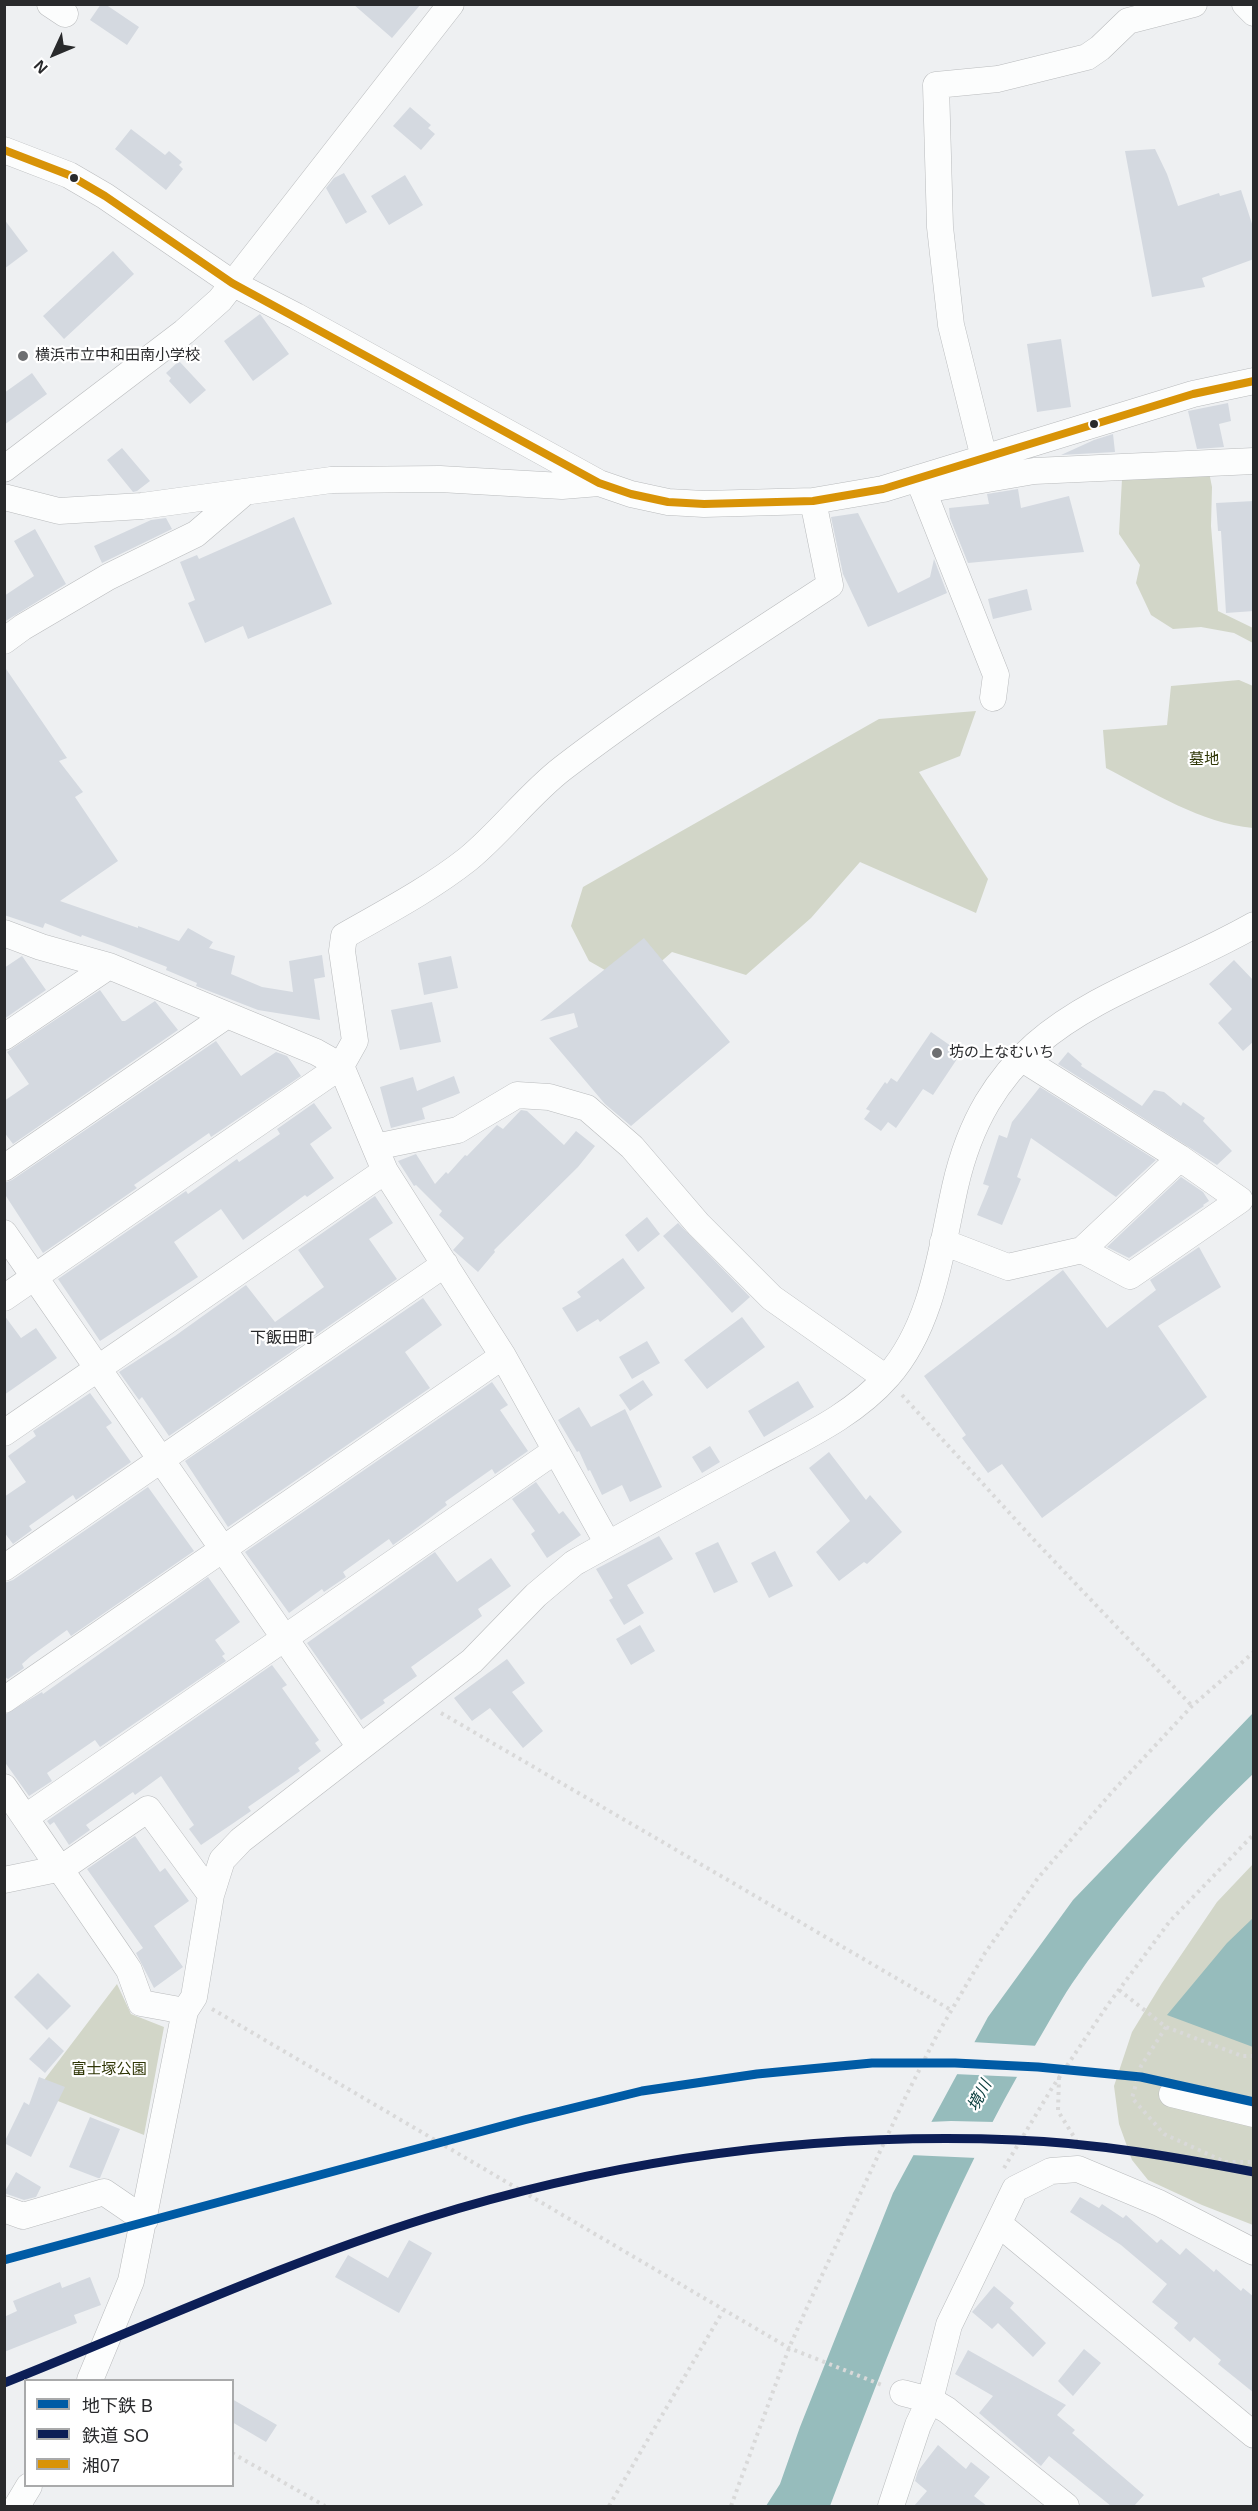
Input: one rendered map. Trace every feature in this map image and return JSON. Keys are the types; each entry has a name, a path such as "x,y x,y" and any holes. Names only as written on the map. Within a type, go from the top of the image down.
{"street":[{"path":"984,458 951,325 940,227 936,86 998,79 1087,57 1100,48 1128,21 1194,4"},
{"path":"1245,4 1254,13"},
{"path":"4,470 184,332 220,300 447,9"},
{"path":"4,150 69,175 105,196 232,284 296,316 599,483 631,494 668,502 704,504 813,501 883,489 1034,471 1254,461"},
{"path":"921,484 984,458 1193,394 1254,381"},
{"path":"4,497 59,511 142,506 331,480 440,479 562,486 599,483"},
{"path":"921,484 996,675 993,699"},
{"path":"4,641 23,627 108,578 196,534 245,492"},
{"path":"4,1298 341,1066 355,1041 342,951 344,936 444,876 507,823 561,769 700,670 830,585 813,501"},
{"path":"90,2379 131,2281 211,1895 222,1860 241,1840 472,1661 536,1595 574,1563 845,1414 886,1378 903,1357 921,1321 934,1280 957,1179 975,1128 995,1090 1010,1069 1037,1042 1100,999 1250,930"},
{"path":"4,933 41,947 109,966 316,1052 341,1066 385,1171 503,1356 608,1544"},
{"path":"4,1037 109,966"},
{"path":"4,1168 227,1015"},
{"path":"1021,1058 1180,1158 1240,1200 1130,1276 1082,1250"},
{"path":"375,1147 458,1130 517,1095 549,1097 587,1108 632,1147 698,1224 772,1298 886,1378"},
{"path":"943,1242 1008,1267 1082,1250 1180,1158"},
{"path":"4,1433 385,1171"},
{"path":"4,1233 360,1747"},
{"path":"4,1568 445,1264"},
{"path":"4,1700 503,1356"},
{"path":"26,1817 555,1451"},
{"path":"4,1786 62,1868 129,1970 141,2002 189,2004"},
{"path":"4,1880 62,1868 148,1809 211,1895"},
{"path":"1172,2094 1254,2114"},
{"path":"891,2506 918,2426 930,2400 950,2325 1015,2189 1052,2171 1078,2169 1159,2203 1254,2252"},
{"path":"4,2209 23,2216 104,2192 145,2220"},
{"path":"999,2224 1254,2435"},
{"path":"903,2393 930,2400 947,2409 1066,2506"},
{"path":"16,2506 28,2487"}],"path":[{"path":"886,1378 1035,1541 1192,1706"},
{"path":"731,2506 789,2348 906,2096 951,2010 985,1953 1038,1878 1112,1792 1192,1706 1254,1652"},
{"path":"422,1701 951,2010"},
{"path":"1119,1990 1166,2027 1242,2056 1254,2056"},
{"path":"189,2004 789,2348 903,2393"},
{"path":"1059,2077 1058,2111 1076,2140 1078,2169"},
{"path":"609,2506 723,2311"},
{"path":"234,2453 325,2506"}],"green space":[{"path":"1209,472 1212,487 1211,526 1218,611 1253,628 1253,643 1234,633 1201,627 1173,629 1151,615 1136,583 1140,565 1119,534 1122,479"},
{"name":"墓地","path":"1239,680 1253,686 1253,828 1215,820 1196,813 1106,768 1103,730 1167,725 1171,686"},
{"path":"976,711 960,756 919,772 988,879 976,913 860,862 811,918 746,975 672,952 633,986 589,961 571,926 583,887 879,719"},
{"path":"1253,1864 1253,2225 1148,2180 1132,2160 1119,2124 1114,2086 1132,2032 1162,1983 1217,1902"},
{"name":"富士塚公園","path":"117,1984 131,2014 164,2027 144,2135 35,2092"}],"water":[{"name":"境川","path":"1253,1713 1253,1774 1206,1820 1117,1922 1061,2000 1005,2099 948,2213 923,2270 830,2506 766,2506 780,2484 800,2427 893,2193 988,2017 1073,1900"},
{"path":"1253,1918 1253,2047 1167,2015 1227,1943"}],"pier":[{"path":"972,2042 1039,2046 1020,2077 954,2074"},
{"path":"928,2122 995,2122 977,2158 910,2155"}],"building":[{"path":"101,4 105,4 139,27 127,45 90,20"},
{"path":"353,4 421,4 392,38"},
{"path":"410,107 431,125 428,128 435,134 421,150 393,126"},
{"path":"131,129 165,155 169,151 182,162 179,165 183,169 166,190 115,149"},
{"path":"1155,149 1178,206 1219,193 1220,196 1241,190 1254,230 1254,259 1202,278 1205,287 1152,297 1125,151"},
{"path":"344,173 367,212 346,224 326,188 334,178"},
{"path":"405,175 423,205 389,225 371,196"},
{"path":"4,219 28,251 4,269"},
{"path":"113,251 134,274 64,339 43,316"},
{"path":"260,314 289,354 253,381 224,341"},
{"path":"1061,339 1071,407 1037,412 1027,344"},
{"path":"179,361 206,390 190,404 169,381 171,378 166,373"},
{"path":"32,373 47,394 4,425 4,393"},
{"path":"1228,403 1231,421 1219,424 1224,447 1197,449 1188,411"},
{"path":"1113,434 1115,452 1061,455 1094,440"},
{"path":"122,448 150,481 137,491 133,492 107,460"},
{"path":"1018,489 1021,508 1069,496 1084,552 968,563 950,518 949,508 989,504 987,494"},
{"path":"1254,501 1254,611 1226,613 1221,531 1218,531 1216,503"},
{"path":"858,513 898,593 930,577 934,559 947,593 868,627 843,574 831,517"},
{"path":"294,517 332,604 248,639 243,626 205,643 188,603 195,600 180,562 197,555 199,559"},
{"path":"166,518 172,529 102,563 94,546 151,520"},
{"path":"35,529 66,584 4,622 4,596 34,576 14,541"},
{"path":"1027,589 1032,610 993,619 988,599"},
{"path":"4,666 67,758 59,761 83,792 75,797 118,861 60,901 179,941 188,928 213,942 209,948 235,956 231,974 262,987 293,992 289,961 322,955 325,977 314,979 320,1020 258,1010 196,986 197,983 166,970 167,967 113,946 45,923 43,928 4,915"},
{"path":"644,938 730,1042 631,1126 605,1104 549,1038 578,1027 574,1013 540,1021"},
{"path":"22,956 46,990 4,1019 4,968"},
{"path":"451,956 458,988 424,995 418,963"},
{"path":"1234,960 1254,981 1254,1041 1243,1051 1218,1023 1232,1009 1209,984"},
{"path":"100,990 122,1021 155,1001 178,1030 13,1144 4,1132 4,1101 29,1084 7,1052"},
{"path":"432,1002 441,1042 400,1050 391,1010"},
{"path":"931,1032 961,1053 933,1095 923,1089 896,1128 888,1122 881,1131 864,1119 870,1111 866,1109 885,1082 887,1084 891,1078 897,1082"},
{"path":"216,1041 241,1076 276,1052 287,1056 301,1076 211,1137 209,1133 134,1185 137,1188 43,1253 4,1193 4,1183 12,1180"},
{"path":"1068,1052 1082,1064 1081,1066 1142,1106 1154,1090 1164,1092 1181,1106 1183,1102 1205,1118 1203,1121 1232,1151 1217,1165 1058,1064"},
{"path":"454,1076 460,1093 422,1108 425,1119 391,1128 380,1087 413,1077 417,1091"},
{"path":"1040,1087 1156,1160 1116,1197 1031,1138 1017,1177 1021,1179 1002,1225 977,1215 989,1186 983,1184 999,1135 1007,1138 1012,1122"},
{"path":"314,1103 332,1128 310,1144 334,1178 307,1197 305,1195 243,1240 221,1209 174,1242 198,1277 100,1341 58,1279 186,1191 188,1194 237,1159 239,1162 280,1134 277,1129"},
{"path":"521,1110 527,1111 564,1145 576,1131 595,1146 578,1167 494,1250 495,1252 478,1272 453,1250 464,1238 439,1215 442,1211 416,1185 414,1186 398,1161 416,1154 435,1184 497,1125 503,1129"},
{"path":"1181,1177 1203,1192 1209,1201 1129,1258 1107,1247"},
{"path":"375,1196 393,1223 369,1239 397,1279 169,1436 142,1397 139,1400 119,1372 175,1336 246,1285 275,1322 324,1287 298,1250"},
{"path":"647,1217 660,1234 638,1252 625,1235"},
{"path":"678,1223 750,1297 732,1313 663,1236"},
{"path":"1199,1247 1221,1287 1158,1326 1207,1397 1042,1518 1002,1464 988,1473 962,1438 966,1435 924,1376 1063,1270 1107,1328 1156,1290 1150,1280"},
{"path":"623,1258 645,1288 600,1322 598,1319 577,1332 562,1308 581,1297 577,1292"},
{"path":"423,1298 442,1325 405,1352 430,1388 228,1527 185,1461"},
{"path":"4,1315 21,1338 36,1328 57,1358 4,1395"},
{"path":"742,1317 765,1347 707,1389 684,1360"},
{"path":"647,1341 660,1363 632,1379 619,1357"},
{"path":"643,1380 653,1395 630,1411 619,1395"},
{"path":"798,1381 814,1407 764,1437 748,1411"},
{"path":"492,1382 508,1405 500,1410 528,1451 495,1474 492,1469 445,1502 447,1505 393,1545 389,1539 343,1572 346,1577 324,1592 322,1589 289,1613 245,1552"},
{"path":"90,1393 112,1423 106,1427 131,1462 76,1500 73,1495 29,1526 32,1530 13,1544 4,1532 4,1497 26,1482 8,1456 36,1436 33,1431"},
{"path":"579,1407 591,1427 625,1409 662,1487 630,1502 622,1485 602,1495 579,1451 577,1452 558,1420"},
{"path":"710,1446 720,1462 702,1473 692,1457"},
{"path":"829,1452 866,1500 870,1495 902,1532 867,1564 864,1562 839,1581 816,1552 850,1521 809,1468"},
{"path":"536,1482 559,1514 563,1511 581,1535 547,1558 531,1534 535,1531 512,1499"},
{"path":"148,1487 194,1551 71,1636 67,1630 31,1656 22,1664 24,1668 8,1679 4,1676 4,1583 13,1580"},
{"path":"659,1536 673,1559 627,1585 644,1613 624,1625 609,1600 613,1598 596,1569"},
{"path":"718,1542 738,1582 714,1593 695,1553"},
{"path":"775,1551 793,1586 769,1598 751,1563"},
{"path":"435,1552 457,1582 491,1558 511,1586 478,1609 482,1616 411,1667 417,1676 383,1700 385,1703 361,1720 307,1643"},
{"path":"208,1577 240,1622 215,1640 225,1654 222,1656 226,1661 100,1747 95,1740 47,1773 52,1781 29,1796 4,1761 4,1715 42,1692 43,1694"},
{"path":"640,1625 655,1651 631,1665 616,1639"},
{"path":"507,1659 525,1683 512,1692 543,1731 523,1748 490,1708 472,1721 454,1698"},
{"path":"272,1665 287,1685 282,1688 319,1740 315,1743 321,1751 298,1768 300,1771 248,1807 251,1811 201,1845 189,1829 194,1825 161,1776 135,1795 133,1792 86,1825 90,1830 69,1845 54,1822 50,1825 47,1821"},
{"path":"135,1836 160,1872 165,1868 189,1901 154,1926 183,1967 154,1988 136,1953 143,1948 87,1869"},
{"path":"38,1973 71,2006 47,2030 14,1997"},
{"path":"49,2037 64,2051 45,2073 29,2059"},
{"path":"39,2077 65,2087 31,2157 4,2143 24,2102 29,2105"},
{"path":"90,2117 120,2129 100,2178 69,2167"},
{"path":"16,2172 41,2187 36,2197 24,2200 4,2193"},
{"path":"1080,2197 1099,2208 1102,2204 1123,2218 1126,2215 1157,2243 1161,2239 1180,2255 1186,2248 1214,2272 1216,2269 1241,2291 1243,2288 1254,2297 1254,2393 1218,2364 1221,2360 1194,2337 1190,2342 1174,2328 1178,2323 1152,2302 1167,2284 1121,2245 1070,2212"},
{"path":"409,2240 432,2253 399,2313 335,2277 348,2255 388,2278"},
{"path":"90,2277 101,2305 74,2315 77,2323 4,2352 4,2317 17,2311 13,2301 60,2282 62,2288"},
{"path":"994,2286 1014,2303 1010,2308 1046,2343 1033,2357 998,2323 992,2329 972,2312"},
{"path":"1084,2349 1101,2363 1073,2396 1058,2381"},
{"path":"968,2350 1066,2405 1057,2415 1075,2430 1072,2433 1144,2495 1134,2506 1111,2506 1049,2456 1041,2466 979,2413 993,2396 955,2374"},
{"path":"234,2400 277,2425 266,2442 234,2423"},
{"path":"938,2445 966,2469 971,2462 990,2477 974,2496 987,2506 914,2506 927,2491 915,2481 918,2471"}],"metro line":[{"name":"B","path":"4,2260 524,2120 642,2091 757,2074 872,2063 955,2063 1038,2067 1141,2077 1254,2102"}],"rail line":[{"name":"SO","path":"4,2383 267,2275 373,2236 499,2197 644,2165 792,2146 941,2139 1016,2140 1106,2147 1254,2172"}],"transit line":[{"name":"湘07","path":"4,150 69,175 105,196 232,283 599,483 631,494 668,502 704,504 813,501 883,489 1193,394 1254,381"}],"place":[{"name":"横浜市立中和田南小学校","path":"23,356"},
{"name":"坊の上なむいち","path":"937,1053"}],"district":[{"name":"下飯田町","path":"282,1339"}]}
